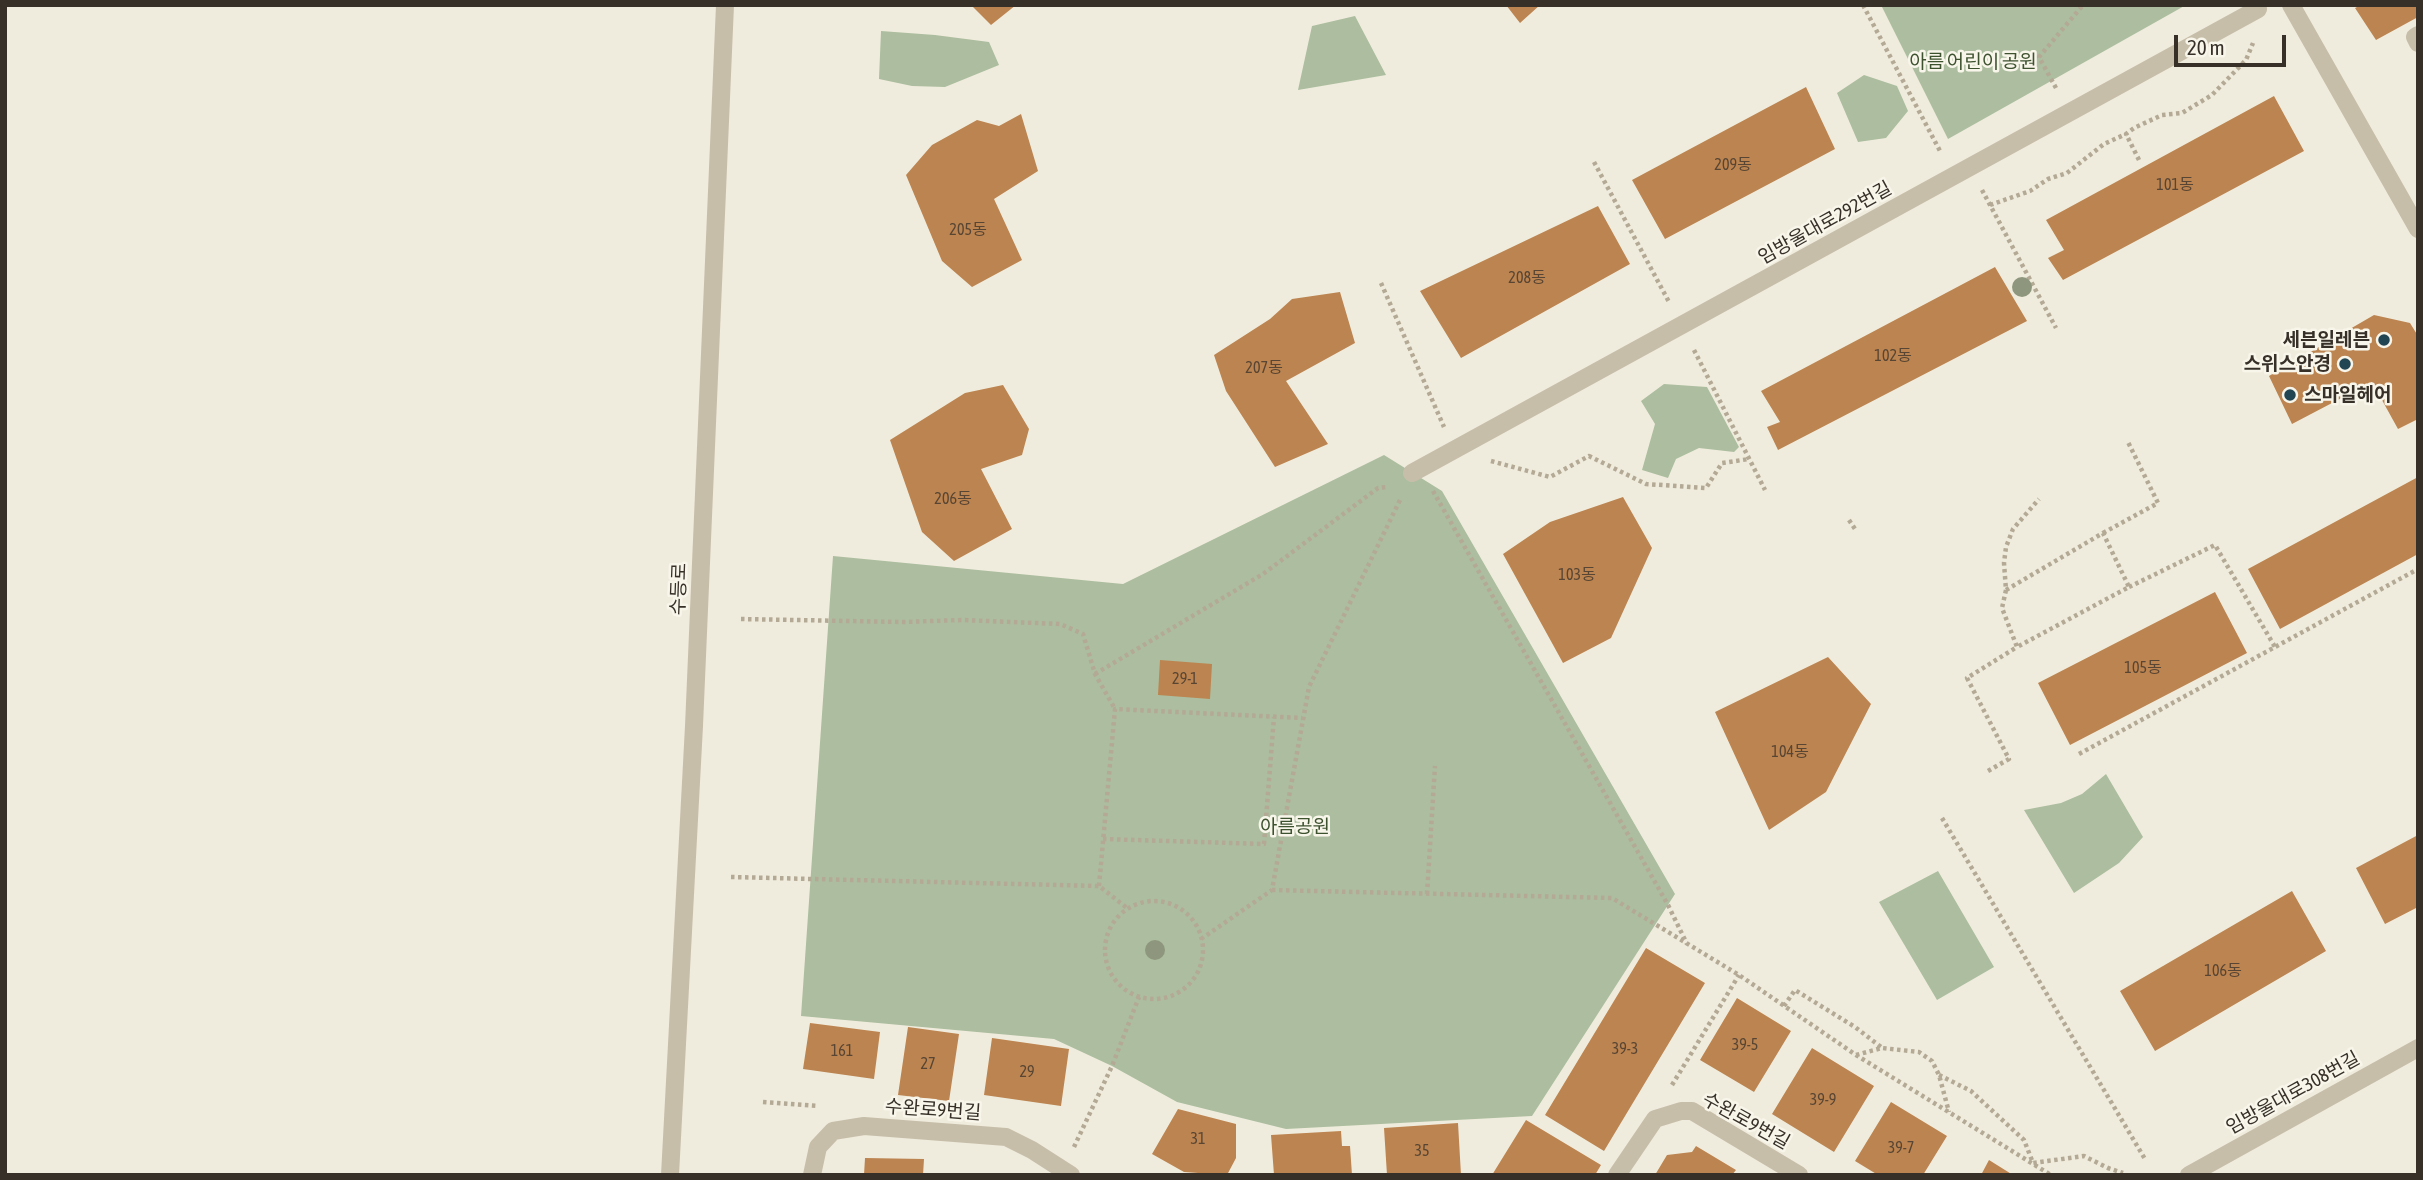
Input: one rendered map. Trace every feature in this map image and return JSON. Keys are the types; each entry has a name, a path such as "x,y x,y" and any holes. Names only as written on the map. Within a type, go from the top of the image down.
{"street":[{"name":"수등로","path":"670,1175 695,712 725,5"},
{"path":"2291,5 2418,229"},
{"name":"임방울대로292번길","path":"1413,475 2258,9"},
{"path":"2418,35 2415,37 2418,43"},
{"name":"임방울대로308번길","path":"2189,1175 2418,1048"},
{"name":"수완로9번길","path":"1618,1175 1655,1119 1681,1111 1692,1111 1799,1175"},
{"name":"수완로9번길","path":"812,1175 818,1147 832,1131 864,1126 1006,1137 1071,1175"}],"path":[{"path":"1863,5 1954,176"},
{"path":"2069,113 2039,57 2084,5"},
{"path":"1990,205 2030,191 2048,179 2067,173 2104,144 2162,115 2182,113 2213,95 2246,60 2255,40"},
{"path":"2126,134 2139,160"},
{"path":"1594,162 1682,325 1765,490"},
{"path":"1970,167 2056,328"},
{"path":"1381,283 1453,451 1550,477 1589,456 1646,484 1706,488 1722,463 1749,459"},
{"path":"2006,590 2158,503 2127,440"},
{"path":"1095,674 1263,574 1378,488 1413,475"},
{"path":"1272,890 1309,687 1413,475"},
{"path":"1413,475 1661,893 1687,945"},
{"path":"2017,647 2002,608 2006,590 2006,547 2013,529 2039,499"},
{"path":"1849,520 1854,529"},
{"path":"2103,533 2129,587"},
{"path":"1988,771 2009,759 1967,678 2017,647 2129,587 2216,545 2275,648"},
{"path":"2079,754 2418,569"},
{"path":"741,620 962,620 1060,624 1083,634 1095,674 1115,709 1099,886"},
{"path":"1115,709 1302,718"},
{"path":"1103,839 1264,844 1274,717"},
{"path":"1427,894 1436,766"},
{"path":"1942,818 2145,1159"},
{"path":"731,877 1099,886 1127,908"},
{"path":"1201,939 1272,890 1612,898 1739,975 1856,1055 2051,1175"},
{"path":"1159,900 1176,906 1189,916 1199,930 1201,939 1203,947 1200,964 1193,979 1181,991 1165,998 1139,997 1118,983 1108,969 1105,953 1107,935 1115,920 1127,908 1142,902 1159,900"},
{"path":"1681,1111 1671,1086 1739,975"},
{"path":"1784,1006 1796,990 1855,1027 1882,1048"},
{"path":"1063,1144 1073,1149 1112,1066 1139,997"},
{"path":"1856,1055 1882,1048 1920,1052 1931,1062 1938,1075 1950,1112"},
{"path":"1938,1075 1971,1090 2024,1140 2033,1163"},
{"path":"763,1102 829,1106"},
{"path":"2033,1163 2084,1156 2123,1172"}],"green space":[{"name":"아름 어린이 공원","path":"1881,5 2186,5 1948,139"},
{"path":"1355,16 1386,75 1298,90 1312,26"},
{"path":"881,31 989,42 999,65 945,87 912,86 879,79"},
{"path":"1864,75 1897,86 1908,111 1886,138 1858,142 1837,93"},
{"path":"1664,384 1707,387 1739,447 1734,452 1699,448 1676,459 1668,478 1642,470 1655,424 1641,401"},
{"name":"아름공원","path":"1384,455 1442,491 1675,894 1532,1116 1286,1129 1177,1102 1112,1066 1054,1039 801,1016 833,556 1123,584"},
{"path":"2106,774 2143,837 2119,863 2074,893 2024,810 2061,803 2082,794"},
{"path":"1938,871 1994,967 1937,1000 1879,902"}],"building":[{"path":"971,5 1016,5 991,25"},
{"path":"1506,5 1540,5 1520,23"},
{"path":"2361,5 2418,5 2418,17 2376,40 2355,8"},
{"path":"1806,87 1835,149 1665,239 1632,180"},
{"path":"2274,96 2304,151 2063,280 2048,258 2064,250 2046,220"},
{"path":"1021,114 1038,171 994,199 1022,260 972,287 942,261 906,175 932,145 977,120 999,126"},
{"path":"1598,206 1630,264 1461,358 1420,291"},
{"path":"1995,267 2027,321 1778,450 1767,427 1780,422 1761,391"},
{"path":"1340,292 1355,343 1286,381 1328,444 1275,467 1226,391 1214,355 1270,319 1292,299"},
{"path":"2374,315 2410,323 2418,336 2418,419 2398,429 2372,382 2292,424 2269,376"},
{"path":"1003,385 1029,429 1022,455 981,469 1012,529 954,561 922,532 890,440 965,393"},
{"path":"2418,477 2418,554 2280,629 2248,569"},
{"path":"1623,497 1652,548 1611,638 1563,663 1503,554 1550,522"},
{"path":"2215,592 2247,653 2070,745 2038,683"},
{"path":"1828,657 1871,704 1826,792 1769,830 1715,712"},
{"path":"1160,660 1212,664 1210,699 1158,695"},
{"path":"2418,835 2418,907 2385,924 2356,868"},
{"path":"2292,891 2326,951 2155,1051 2120,991"},
{"path":"1646,948 1705,983 1604,1151 1545,1115"},
{"path":"1737,998 1791,1031 1754,1092 1700,1060"},
{"path":"810,1023 880,1032 874,1079 803,1069"},
{"path":"908,1027 959,1034 949,1101 898,1095"},
{"path":"992,1038 1069,1049 1061,1106 984,1095"},
{"path":"1812,1048 1874,1086 1834,1152 1772,1114"},
{"path":"1891,1102 1947,1136 1923,1175 1878,1175 1855,1161"},
{"path":"1178,1109 1236,1124 1236,1158 1227,1175 1184,1172 1152,1154"},
{"path":"1526,1120 1601,1165 1595,1175 1492,1175"},
{"path":"1458,1123 1461,1175 1387,1175 1384,1128"},
{"path":"1341,1131 1342,1146 1350,1146 1352,1175 1274,1175 1271,1135"},
{"path":"1696,1146 1736,1170 1732,1175 1655,1175 1667,1155 1692,1152"},
{"path":"865,1158 924,1159 923,1175 864,1175"},
{"path":"1989,1160 2013,1175 1981,1175"}],"place":[{"name":"세븐일레븐","path":"2384,340"},
{"name":"스위스안경","path":"2345,364"},
{"name":"스마일헤어","path":"2290,395"}]}
